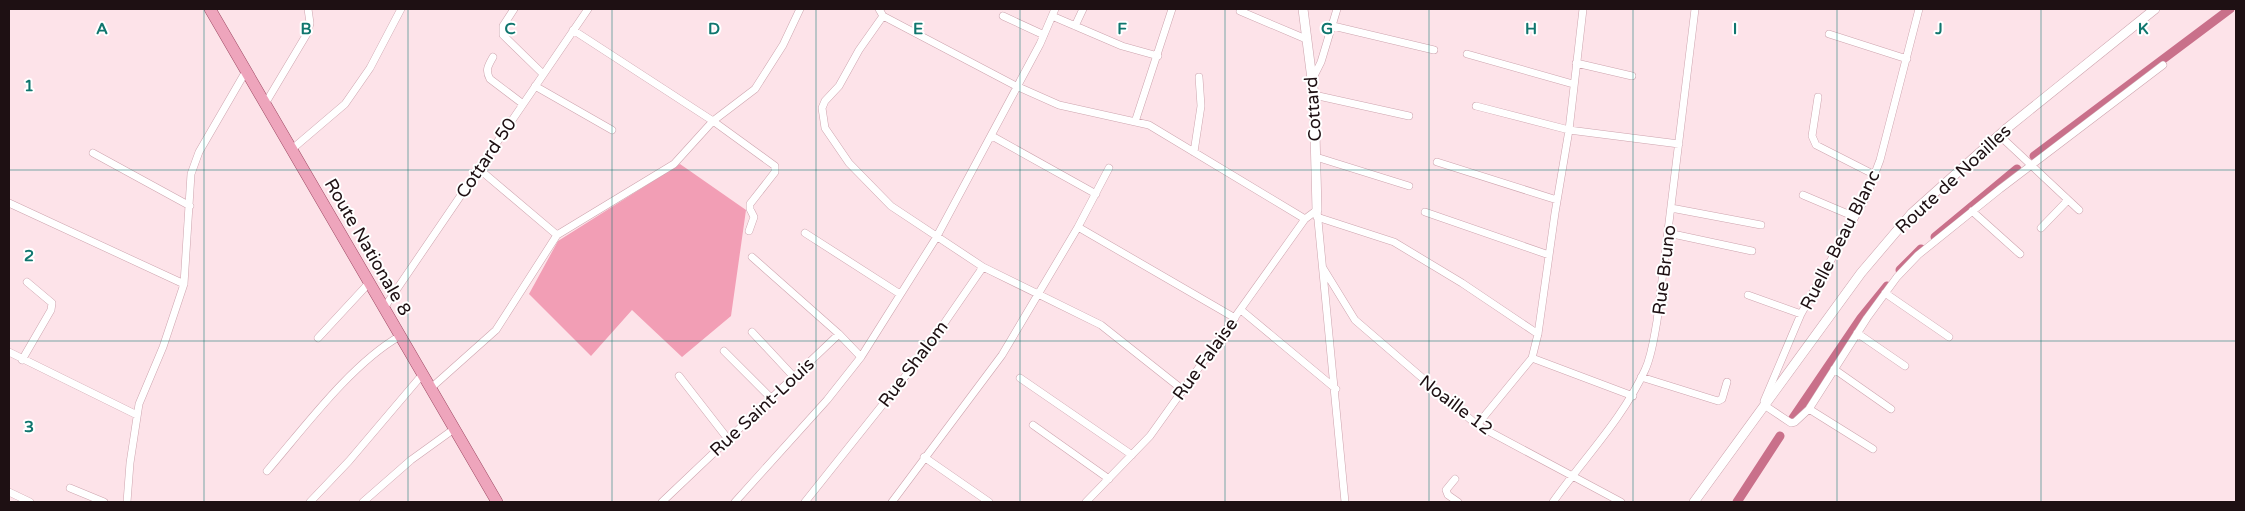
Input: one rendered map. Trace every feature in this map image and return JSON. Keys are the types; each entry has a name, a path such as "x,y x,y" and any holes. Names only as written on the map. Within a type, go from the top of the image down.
{"main road":[{"name":"Route Nationale 8","path":"210,9 497,502"}],"street":[{"path":"265,104 308,32 310,23 308,9"},
{"path":"292,150 344,104 370,68 401,9"},
{"path":"514,9 503,26 503,35 543,74"},
{"name":"Cottard 50","path":"384,308 588,9"},
{"path":"430,388 496,330 557,235 674,164 713,121 755,89 783,45 800,9"},
{"path":"735,502 827,400 861,357 936,238 992,136 1016,86 1044,35 1055,9"},
{"path":"1076,26 1083,9"},
{"path":"1135,122 1172,9"},
{"name":"Cottard","path":"1303,9 1314,95 1317,213"},
{"path":"1312,80 1321,62 1337,9"},
{"path":"1476,425 1532,358 1538,334 1569,130 1583,9"},
{"name":"Rue Bruno","path":"1553,502 1610,430 1633,396 1646,368 1658,321 1695,9"},
{"name":"Ruelle Beau Blanc","path":"1762,407 1802,314 1855,217 1875,175 1919,9"},
{"name":"Route de Noailles","path":"1694,502 1762,407 1798,362 1861,273 1912,213 1999,135 2155,9"},
{"path":"1240,11 1306,38"},
{"path":"1184,390 1102,325 1039,293 983,268 936,238 877,194 849,163 825,128 822,108 825,101 839,86 881,12 1016,86 1059,105 1135,122 1153,128 1305,219"},
{"path":"1003,16 1044,35"},
{"path":"1052,16 1122,46 1158,56"},
{"path":"1333,26 1434,50"},
{"path":"573,30 713,121 775,166 775,172 750,204 754,217 750,232"},
{"path":"1829,34 1907,59"},
{"path":"1467,54 1573,84"},
{"path":"493,57 487,67 490,79 523,104"},
{"path":"1576,63 1632,76"},
{"path":"1762,407 1791,423 1795,422 1809,409 1834,368 1897,276 1918,255 2068,136 2163,64"},
{"path":"127,502 138,404 163,347 184,284 191,174 199,152 246,71"},
{"path":"1194,152 1202,106 1199,77"},
{"path":"535,86 612,130"},
{"path":"1314,95 1409,116"},
{"path":"1818,97 1812,136 1816,145 1875,175"},
{"path":"1476,106 1569,130 1679,144"},
{"path":"1999,135 2079,210"},
{"path":"992,136 1096,194"},
{"path":"94,153 190,206"},
{"path":"1316,157 1409,186"},
{"path":"1438,162 1557,200"},
{"path":"892,502 1002,355 1078,227 1109,168"},
{"path":"479,169 557,235"},
{"path":"1803,195 1855,217"},
{"path":"2041,228 2068,200"},
{"path":"9,203 184,284"},
{"path":"1671,208 1761,225"},
{"path":"1972,211 2020,254"},
{"path":"1425,212 1549,255"},
{"path":"1346,502 1317,213 1394,242 1462,283 1538,334"},
{"name":"Rue Falaise","path":"1086,502 1150,436 1305,219 1317,213"},
{"path":"1078,227 1235,318"},
{"path":"805,233 900,294"},
{"path":"1668,233 1752,251"},
{"path":"752,257 839,334 861,357"},
{"name":"Rue Shalom","path":"805,502 923,354 983,268"},
{"name":"Noaille 12","path":"1323,268 1355,320 1476,425 1622,502"},
{"path":"22,360 51,310 52,303 27,282"},
{"path":"318,338 369,283"},
{"path":"1885,293 1949,337"},
{"path":"1748,295 1802,314"},
{"path":"1241,310 1336,389"},
{"path":"752,332 794,377"},
{"name":"Rue Saint-Louis","path":"662,502 839,334"},
{"path":"1857,334 1905,366"},
{"path":"267,471 346,381 382,348 400,336"},
{"path":"724,351 771,398"},
{"path":"9,352 137,415"},
{"path":"1532,358 1633,396"},
{"path":"1834,368 1891,409"},
{"path":"310,502 349,461 422,374"},
{"path":"679,376 728,439"},
{"path":"1641,377 1720,401 1727,382"},
{"path":"1020,378 1132,455"},
{"path":"1809,409 1873,449"},
{"path":"1033,425 1109,479"},
{"path":"363,502 411,460 454,428"},
{"path":"924,458 989,502"},
{"path":"1455,478 1446,490 1448,495 1458,502"},
{"path":"70,488 104,502"},
{"path":"9,492 30,502"}],"shaded area":[{"path":"680,164 746,210 731,316 682,357 632,310 591,356 529,294 558,241"}],"waterway":[{"path":"2034,156 2230,9"},
{"path":"1935,237 2017,169"},
{"path":"1900,270 1921,249"},
{"path":"1793,418 1861,318 1887,286"},
{"path":"1737,502 1780,436"}]}
